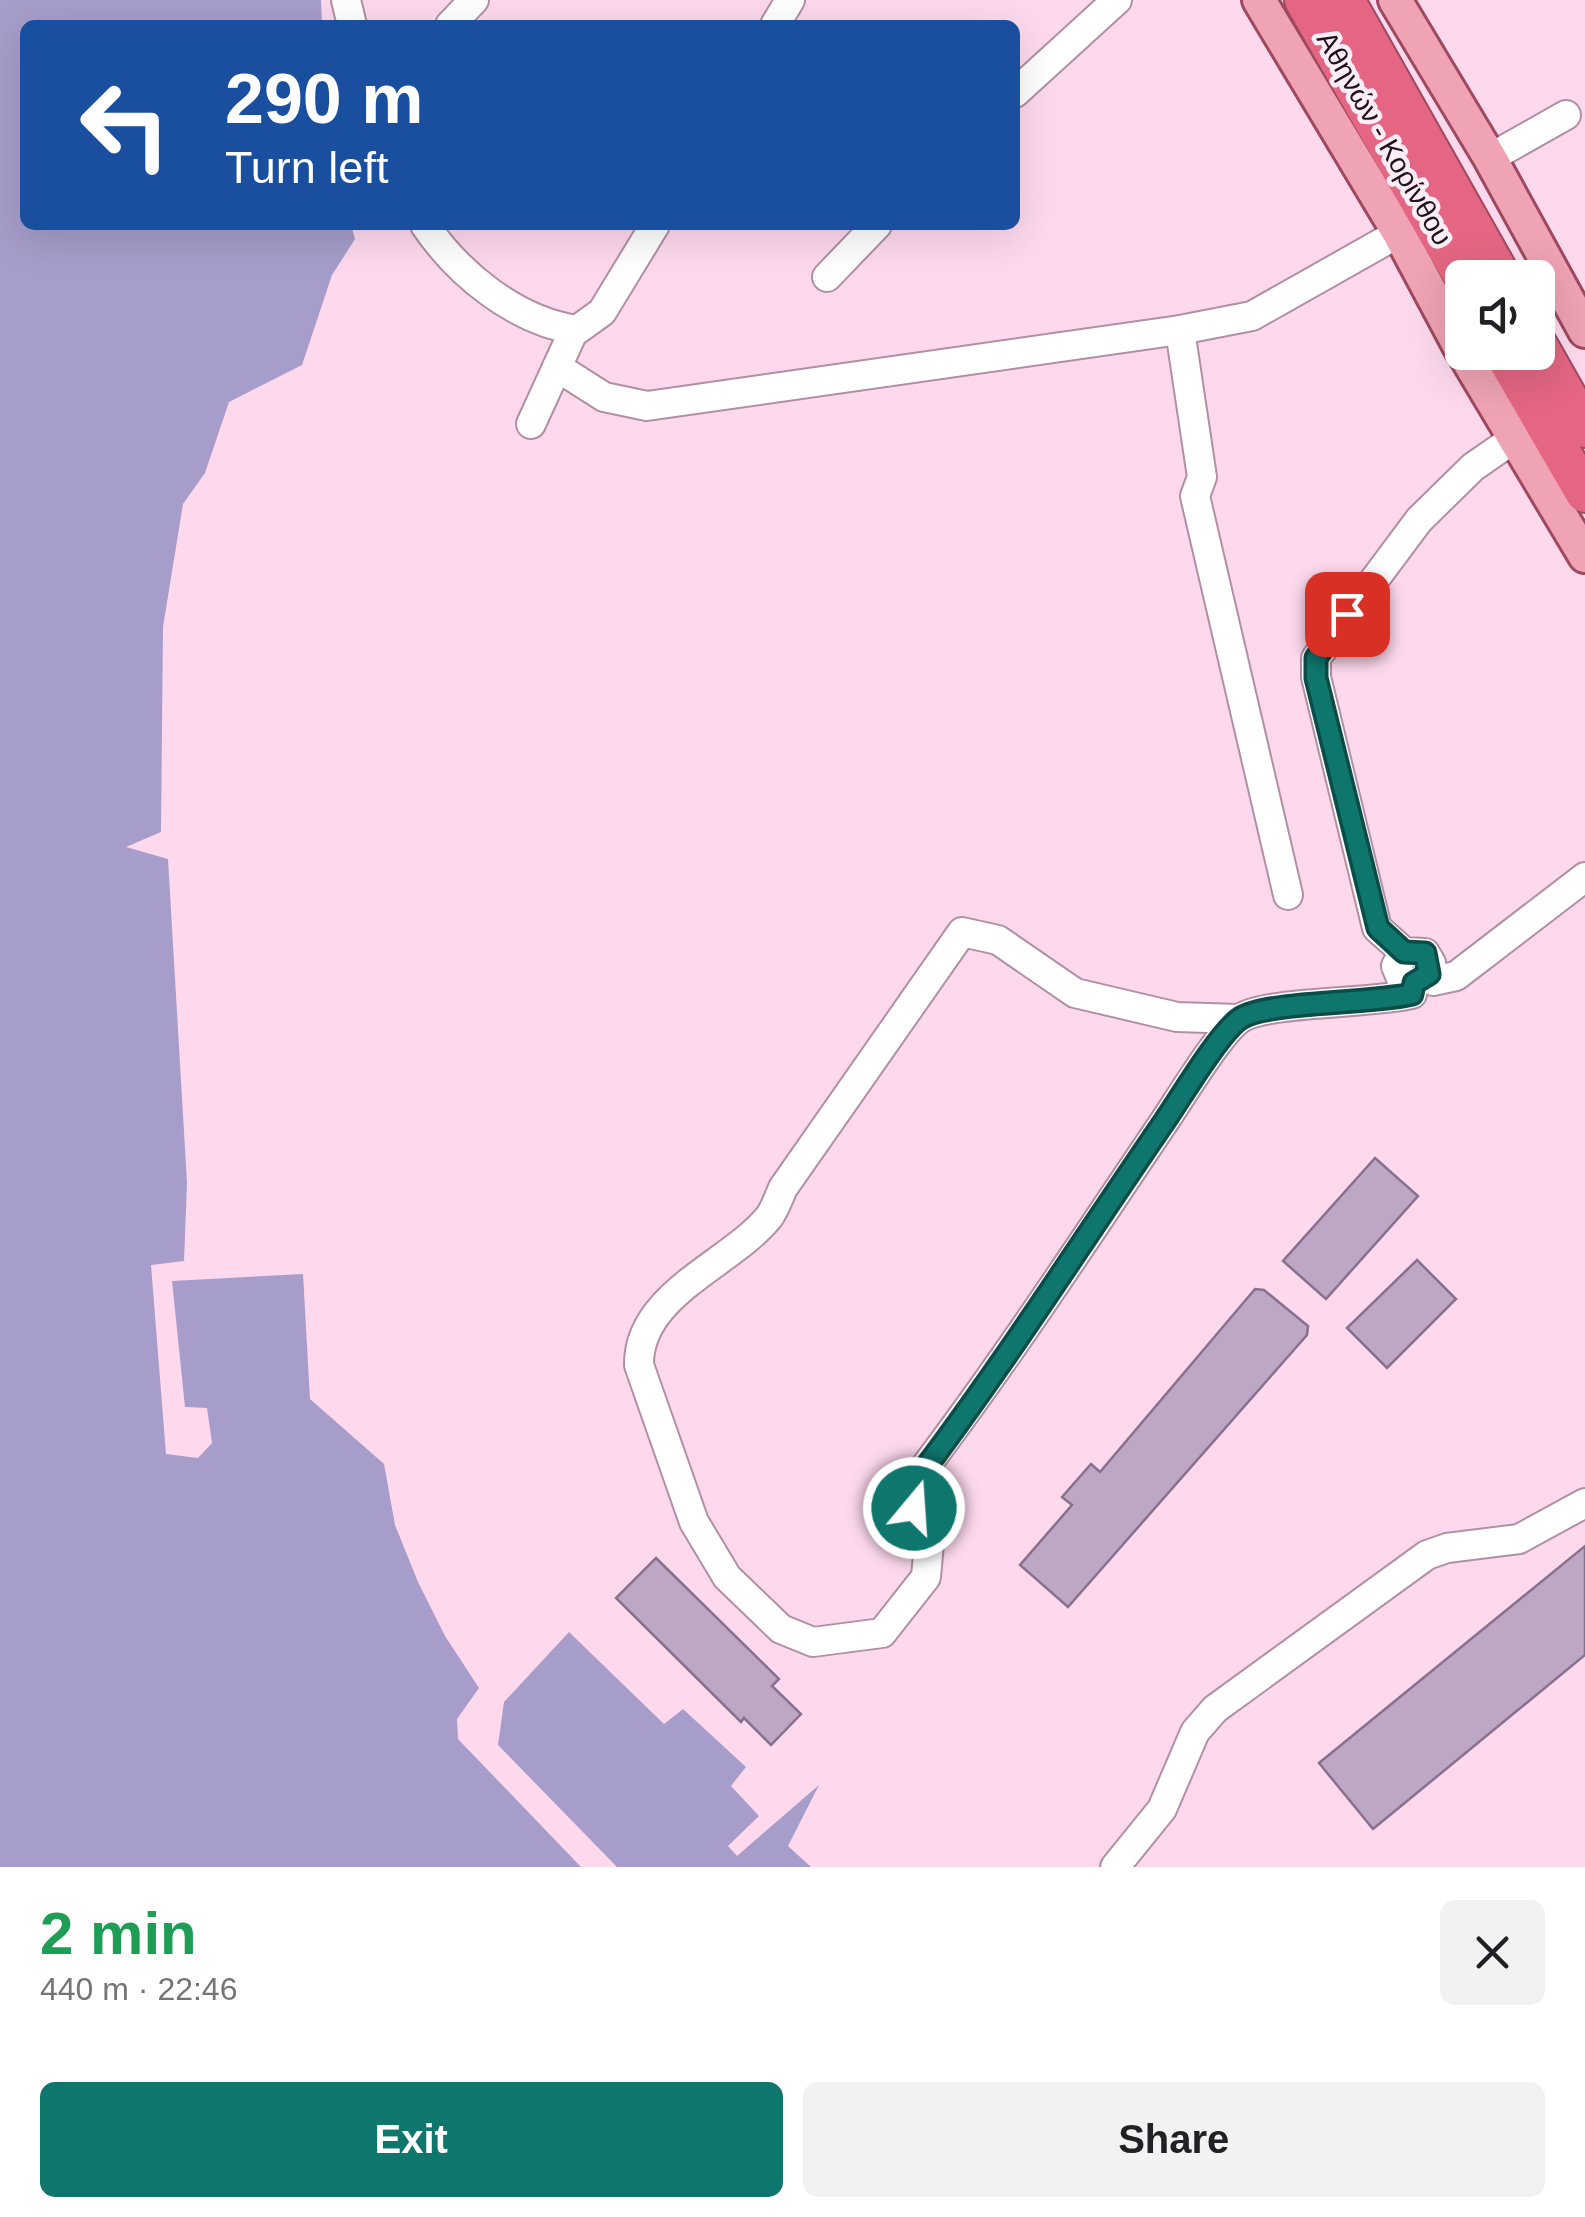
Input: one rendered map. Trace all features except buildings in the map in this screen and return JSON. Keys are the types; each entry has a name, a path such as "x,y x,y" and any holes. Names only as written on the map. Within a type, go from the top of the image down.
{"highway":[{"name":"Αθηνών - Κορίνθου","path":"1304,0 1356,50 1490,260"},
{"name":"Αθηνών - Κορίνθου","path":"1345,0 1356,50 1455,260"},
{"path":"1513,370 1585,493"},
{"path":"1552,370 1585,428"}],"main road":[{"path":"1259,0 1445,319"},
{"path":"1395,0 1490,158 1585,331"},
{"path":"1473,370 1585,556"}],"street":[{"path":"455,20 474,0"},
{"path":"1020,89 1117,0"},
{"path":"1490,158 1566,114"},
{"path":"430,230 458,265 492,293 540,320 574,330 590,325 602,312 652,230"},
{"path":"828,277 873,230"},
{"path":"557,367 604,397 647,406 1180,330 1252,316 1398,234"},
{"path":"531,424 574,330"},
{"path":"1180,330 1202,477 1195,496 1288,896"},
{"path":"1424,983 1425,953 1404,952 1378,928 1370,905 1316,678 1316,658 1418,520 1473,467 1512,440"},
{"path":"1239,1019 1198,1072 1008,1358 914,1483 914,1508 930,1532 926,1578 902,1610 882,1633 852,1640 812,1642 781,1629 727,1577 694,1522 639,1365 638,1342 660,1310 770,1216 792,1174 962,932 998,940 1075,993 1177,1017 1239,1019 1270,1009 1456,976 1585,877"},
{"path":"1115,1867 1162,1809 1195,1732 1215,1708 1427,1555 1447,1548 1519,1539 1585,1503"}],"shaded area":[{"path":"0,0 321,0 322,20 20,20 20,230 352,230 355,239 332,275 302,365 229,402 205,473 183,504 163,627 161,832 126,847 168,859 187,1183 184,1261 151,1265 166,1454 198,1458 212,1443 207,1408 185,1407 172,1281 303,1274 310,1399 384,1464 395,1525 418,1582 445,1636 479,1688 457,1719 458,1739 581,1867 0,1867"},
{"path":"569,1632 664,1724 683,1709 746,1767 731,1786 759,1816 728,1846 737,1856 819,1785 788,1846 811,1867 617,1867 498,1745 504,1702"}],"route":[{"path":"914,1508 914,1483 1008,1358 1198,1072 1239,1019 1270,1009 1388,1000 1412,994 1414,983 1429,974 1425,953 1417,949 1404,952 1378,928 1316,678 1316,658 1347,614"}]}
